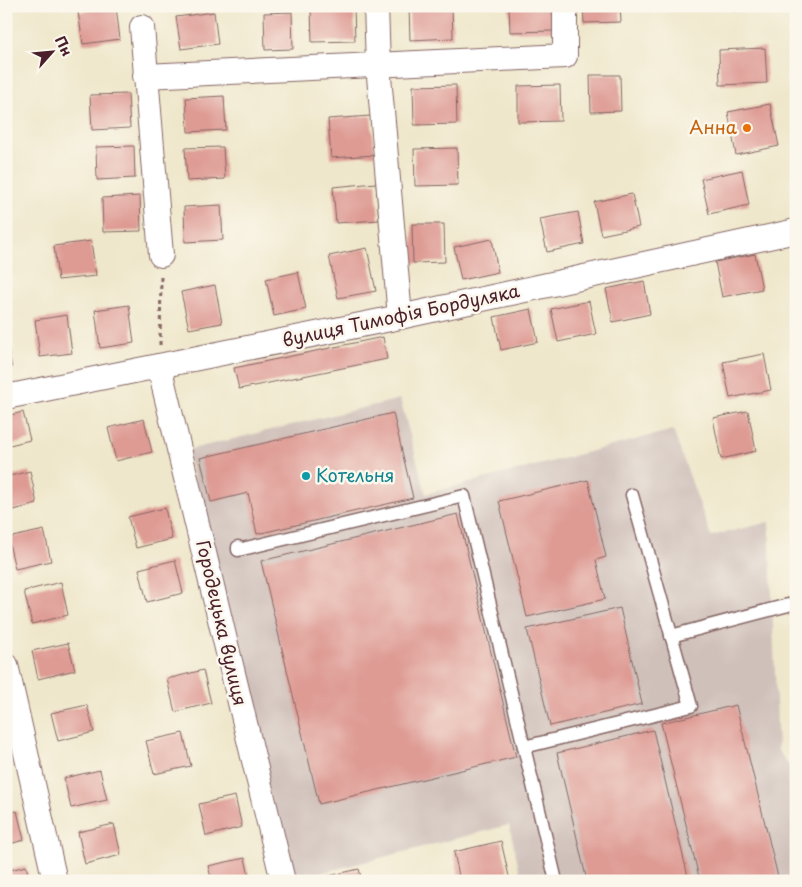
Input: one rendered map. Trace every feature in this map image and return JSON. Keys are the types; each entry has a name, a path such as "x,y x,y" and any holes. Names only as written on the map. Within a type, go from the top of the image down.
{"street":[{"path":"376,6 378,66 400,317"},
{"path":"145,76 565,56 565,6"},
{"path":"142,27 161,255"},
{"name":"вулиця Тимофія Бордуляка","path":"6,397 400,317 796,231"},
{"name":"Городецька вулиця","path":"159,366 283,881"},
{"path":"6,665 55,881"}],"lane":[{"path":"524,747 691,706 632,495"},
{"path":"238,547 238,550 464,496 556,881"},
{"path":"671,636 796,603"}],"path":[{"path":"159,366 161,255"}],"shaded area":[{"path":"400,399 426,494 673,430 711,536 769,522 778,750 796,776 796,881 522,881 509,825 290,881 187,450"}],"building":[{"path":"311,6 354,6 355,41 312,42"},
{"path":"409,6 452,6 453,38 410,40"},
{"path":"509,6 552,6 553,31 510,32"},
{"path":"583,6 620,6 621,22 584,23"},
{"path":"733,6 765,6 765,9 733,11"},
{"path":"116,7 120,39 83,44 78,12"},
{"path":"214,12 218,44 181,49 176,17"},
{"path":"292,12 293,49 265,50 264,13"},
{"path":"765,48 767,83 720,85 719,50"},
{"path":"590,75 620,75 621,111 591,112"},
{"path":"456,85 457,124 414,125 413,86"},
{"path":"560,85 561,121 518,122 518,86"},
{"path":"128,94 130,128 92,130 90,95"},
{"path":"224,96 226,130 188,132 186,98"},
{"path":"770,104 779,146 736,155 728,112"},
{"path":"371,116 375,155 331,158 328,119"},
{"path":"134,146 135,178 97,180 96,147"},
{"path":"223,147 225,179 187,181 185,148"},
{"path":"457,148 458,185 415,186 414,149"},
{"path":"742,170 749,205 709,214 701,179"},
{"path":"376,183 379,220 336,223 333,187"},
{"path":"632,194 639,227 601,235 594,202"},
{"path":"140,196 141,231 103,232 102,198"},
{"path":"221,205 223,240 185,242 184,207"},
{"path":"578,212 584,244 547,252 540,219"},
{"path":"412,224 444,224 445,262 413,263"},
{"path":"492,239 498,272 461,280 454,247"},
{"path":"91,241 96,276 58,280 54,246"},
{"path":"367,248 376,291 338,298 329,256"},
{"path":"755,254 762,289 722,297 715,262"},
{"path":"298,272 306,309 274,316 266,279"},
{"path":"644,281 650,314 613,322 606,289"},
{"path":"215,285 222,323 189,329 181,292"},
{"path":"589,301 596,334 558,342 551,309"},
{"path":"129,305 134,343 100,348 95,310"},
{"path":"531,309 538,342 501,350 494,317"},
{"path":"67,315 72,353 40,357 35,320"},
{"path":"6,336 12,368 6,368"},
{"path":"383,337 387,359 239,389 234,368"},
{"path":"764,354 771,390 730,398 723,362"},
{"path":"748,411 756,451 721,459 713,418"},
{"path":"23,412 30,440 6,446 6,416"},
{"name":"Котельня","path":"393,413 413,498 257,534 248,493 211,502 200,458"},
{"path":"144,419 152,452 116,461 108,428"},
{"path":"30,471 37,504 6,512 6,477"},
{"path":"588,480 606,557 596,560 605,599 527,617 499,501"},
{"path":"165,508 172,539 136,548 128,517"},
{"path":"458,514 516,757 319,804 261,561"},
{"path":"44,530 51,561 15,569 8,538"},
{"path":"175,560 183,593 147,602 139,569"},
{"path":"61,582 68,615 32,624 24,591"},
{"path":"620,608 642,704 550,726 527,629"},
{"path":"68,643 75,670 38,679 32,651"},
{"path":"203,670 211,703 175,712 167,679"},
{"path":"87,705 94,732 58,741 51,713"},
{"path":"736,705 779,881 700,881 661,723"},
{"path":"653,730 689,881 587,881 557,753"},
{"path":"183,733 191,766 154,774 146,741"},
{"path":"100,770 107,800 71,808 64,778"},
{"path":"235,796 242,827 206,836 199,804"},
{"path":"17,811 24,840 6,845 6,813"},
{"path":"114,824 121,855 85,864 78,832"},
{"path":"501,841 510,881 460,881 454,852"},
{"path":"245,858 250,881 212,881 208,866"},
{"path":"26,866 30,881 6,881 6,871"},
{"path":"359,869 362,881 311,881 311,880"}],"place":[{"name":"Анна","path":"747,128"},
{"name":"Котельня","path":"306,476"}]}
